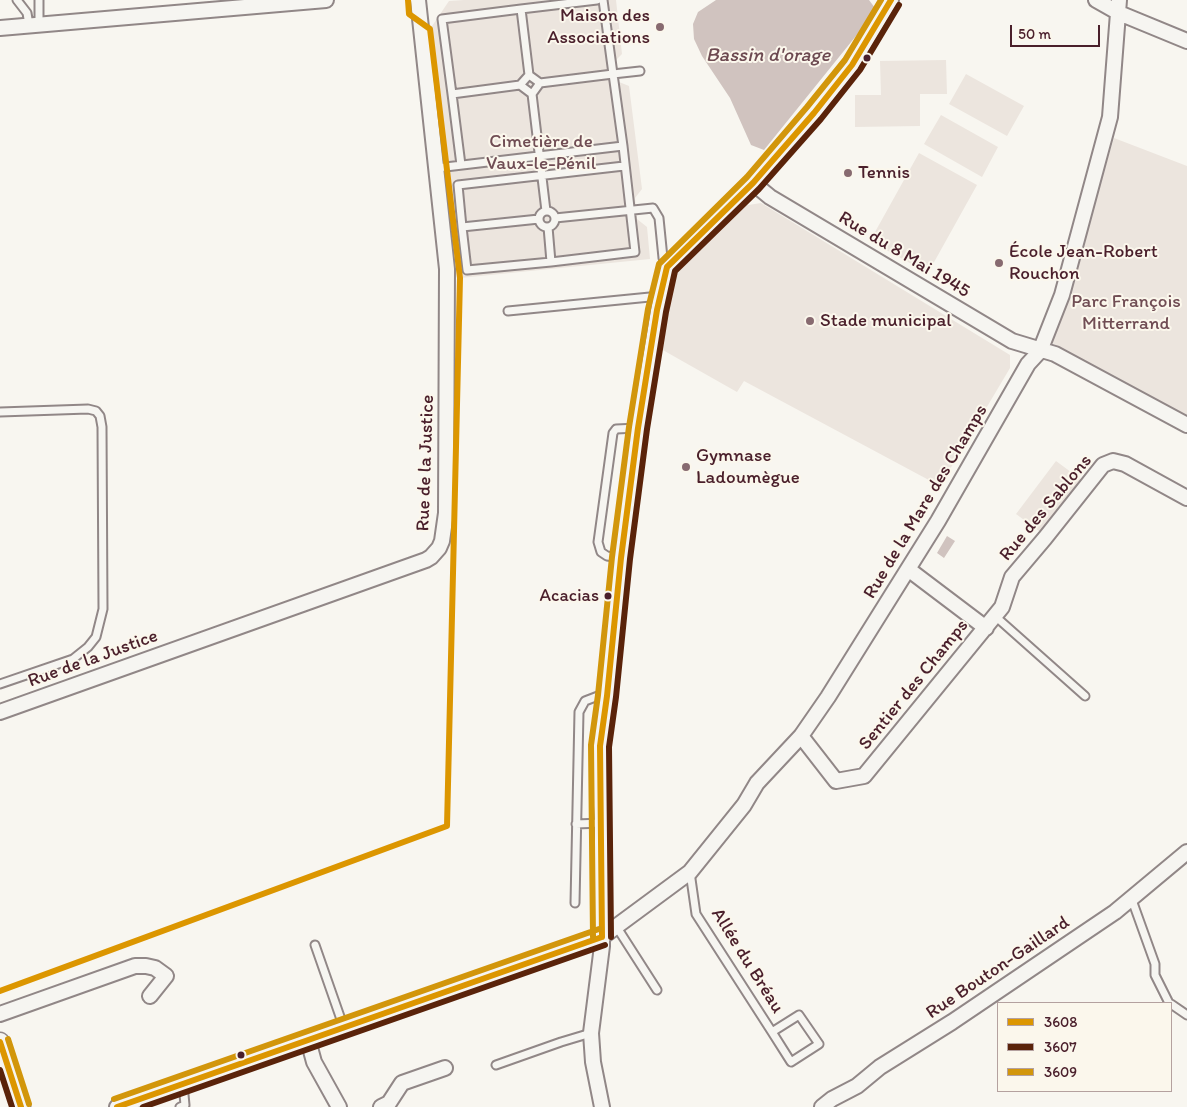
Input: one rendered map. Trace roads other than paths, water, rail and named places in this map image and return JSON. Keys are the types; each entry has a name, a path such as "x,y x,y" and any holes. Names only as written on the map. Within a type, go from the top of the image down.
{"street":[{"path":"0,28 326,0"},
{"name":"Rue de la Justice","path":"0,712 426,560 435,553 442,541 444,529 447,269 418,0"},
{"path":"602,1107 593,1062 591,1033 602,937 600,746 638,428 660,296 667,267 753,183 814,113 852,65 891,0"},
{"path":"1096,0 1119,6 1187,41"},
{"name":"Rue de la Mare des Champs","path":"116,1107 602,937 690,872 744,805 757,783 801,736 868,634 938,521 1028,364 1040,351 1062,295 1110,117 1119,6"},
{"name":"Rue du 8 Mai 1945","path":"753,183 770,197 1012,341 1055,354 1187,425"},
{"name":"Rue des Sablons","path":"986,628 1002,607 1012,578 1103,465 1113,461 1125,464 1187,498"},
{"name":"Sentier des Champs","path":"801,736 836,781 864,776 986,628 908,569"},
{"name":"Rue Bouton-Gaillard","path":"822,1107 832,1099 858,1086 880,1067 1026,973 1132,900 1187,852"},
{"path":"0,1014 135,966 154,968 166,976 150,996"},
{"path":"308,1040 314,1062 339,1107"},
{"path":"0,1042 21,1107"},
{"path":"381,1107 390,1103 402,1084 445,1068"}],"lane":[{"path":"17,0 34,25"},
{"path":"34,25 39,0"},
{"path":"461,165 442,19 597,0"},
{"path":"603,0 635,252 467,270 458,185 624,166"},
{"path":"521,9 529,74 540,83 640,70"},
{"path":"452,94 520,85 529,74"},
{"path":"540,83 532,94 546,211"},
{"path":"520,85 532,94"},
{"path":"437,168 623,146"},
{"path":"555,218 653,208 659,218 663,258 667,267"},
{"path":"539,219 541,214 546,211 553,213 555,218 553,224 548,227"},
{"path":"462,227 539,219"},
{"path":"539,219 543,226 548,227"},
{"path":"548,227 551,262"},
{"path":"508,311 660,296"},
{"path":"0,412 88,409 96,411 100,416 102,427 103,542 103,609 96,637 88,647 73,659 0,684"},
{"path":"621,558 607,556 601,552 598,542 613,433 616,429 638,428"},
{"path":"995,616 1086,696"},
{"path":"575,902 579,712 585,701 598,696 607,696"},
{"path":"576,824 602,823"},
{"name":"Allée du Bréau","path":"690,872 696,914 791,1062 818,1044 799,1014 772,1032"},
{"path":"1132,900 1155,964 1155,974 1169,1002"},
{"path":"616,926 657,990"},
{"path":"315,945 344,1028"},
{"path":"1172,1005 1187,1015"},
{"path":"496,1065 591,1033"},
{"path":"180,1107 186,1105 183,1084"}],"water":[{"name":"Bassin d'orage","path":"716,0 869,0 875,8 864,26 764,150 751,145 730,98 702,56 694,39 693,24 698,12"},
{"path":"947,536 955,541 944,558 937,553"}],"place":[{"name":"Maison des Associations","path":"660,27"},
{"name":"Tennis","path":"848,173"},
{"name":"École Jean-Robert Rouchon","path":"999,263"},
{"name":"Stade municipal","path":"810,321"},
{"name":"Gymnase Ladoumègue","path":"686,467"},
{"name":"Acacias","path":"608,596"}],"park label":[{"name":"Cimetière de Vaux-le-Pénil","path":"541,153"},
{"name":"Parc François Mitterrand","path":"1126,313"}]}
